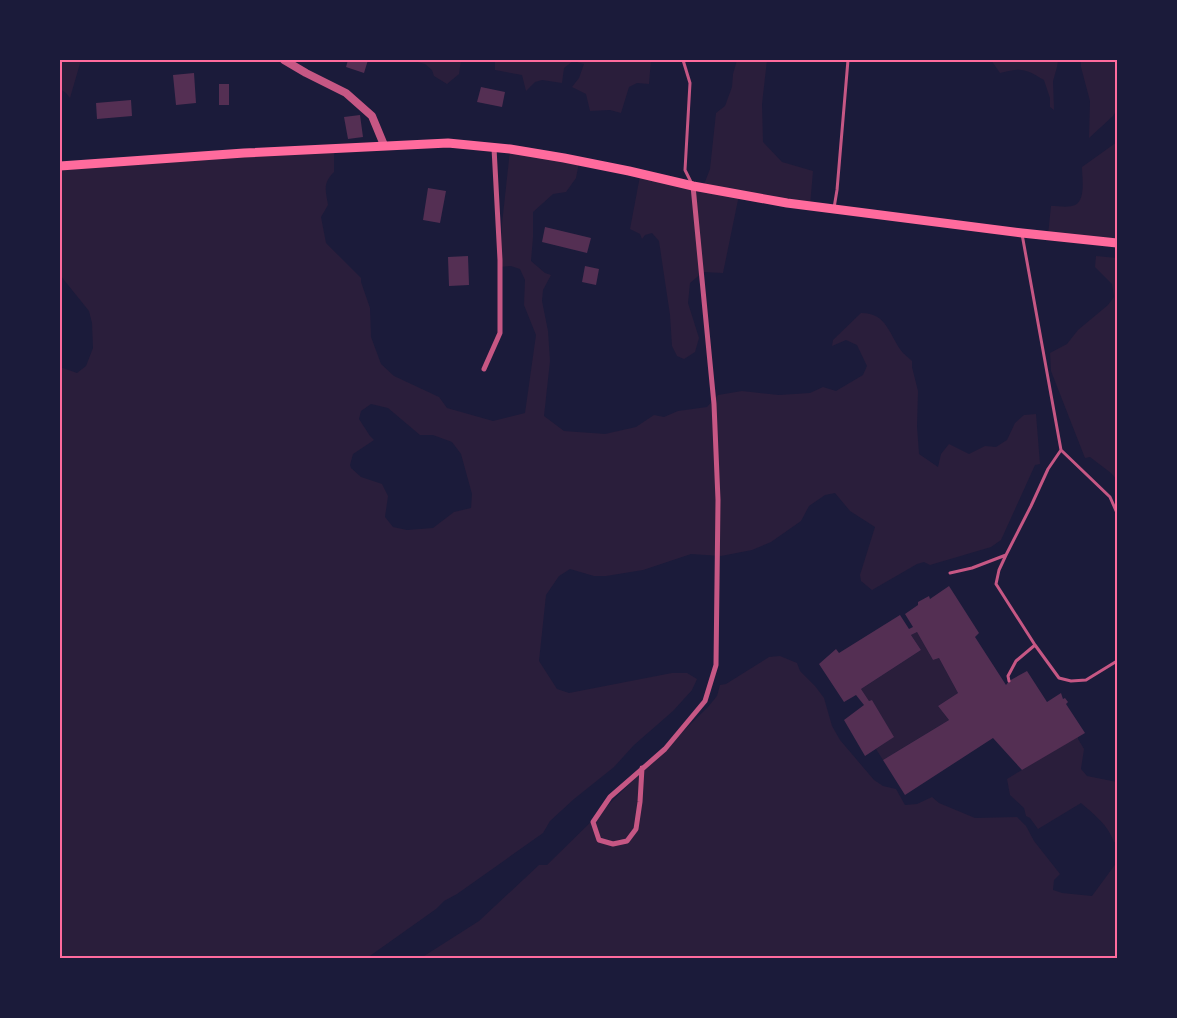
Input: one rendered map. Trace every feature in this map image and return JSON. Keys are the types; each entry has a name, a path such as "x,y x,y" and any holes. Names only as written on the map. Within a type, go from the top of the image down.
{"main road":[{"path":"60,166 244,153 448,143 564,158 787,204 1117,243"}],"street":[{"path":"284,60 346,93 372,116 384,145"},
{"path":"484,370 500,333 500,260 494,148"},
{"path":"642,768 636,829 627,841 612,844 599,840 594,822 610,797 642,768 665,748 705,701 716,665 718,500 714,414 693,186"}],"lane":[{"path":"683,60 690,83 685,170 693,186"},
{"path":"834,209 848,60"},
{"path":"1022,233 1061,450 1110,497 1117,513"},
{"path":"1061,450 1048,469 1006,554 999,570 996,584 1035,645 1059,678 1071,681 1086,680 1117,661"},
{"path":"950,573 972,568 1006,554"},
{"path":"1009,681 1008,676 1016,661 1035,645"}],"shaded area":[{"path":"60,60 81,60 70,98 60,89"},
{"path":"409,60 461,60 459,74 447,84 434,76 432,70 425,64"},
{"path":"495,60 651,60 649,84 637,83 629,87 621,113 610,110 590,111 586,94 572,87 579,78 584,64 573,61 564,68 562,83 542,80 535,82 526,91 522,75 495,70"},
{"path":"737,60 767,60 762,104 763,142 782,162 813,171 810,206 739,195 723,273 703,272 690,283 688,303 699,338 695,352 684,359 677,356 672,346 670,315 659,241 652,233 645,235 642,239 640,234 630,229 640,176 703,187 710,169 716,113 725,106 732,87"},
{"path":"991,60 1058,60 1053,81 1054,110 1050,107 1050,98 1044,80 1024,70 1000,73"},
{"path":"1081,60 1117,60 1117,109 1113,116 1089,138 1090,101 1081,67"},
{"path":"1117,142 1117,243 1048,235 1051,206 1075,205 1081,198 1083,188 1082,167"},
{"path":"334,149 334,172 326,184 328,205 321,217 326,243 361,278 370,308 371,337 381,364 394,376 439,397 447,408 493,421 525,413 536,335 524,305 525,280 520,269 511,266 500,267 502,224 510,150 579,162 576,178 566,192 553,194 533,212 531,261 545,273 551,275 543,290 542,301 548,331 550,361 544,416 564,431 605,434 636,427 654,415 664,417 678,411 707,407 718,395 742,391 779,395 810,393 823,387 836,391 863,375 867,366 857,345 846,340 832,346 833,340 861,313 870,314 882,321 903,353 912,361 918,391 917,427 919,454 938,467 941,454 949,444 969,454 985,446 996,447 1007,440 1015,423 1024,415 1036,414 1040,464 1035,465 1001,540 991,547 930,565 924,562 917,564 872,590 861,581 860,575 875,527 850,511 835,493 825,495 809,506 801,521 771,542 752,550 721,556 691,554 643,570 606,576 594,576 570,569 559,576 546,595 539,661 557,689 569,693 672,673 687,673 697,679 692,690 673,711 634,745 614,767 550,821 543,833 457,894 444,901 436,909 367,958 60,958 60,367 77,373 86,366 93,348 92,323 89,311 60,275 60,166","holes":["371,404 388,408 420,435 433,435 452,442 461,454 472,494 471,508 454,512 433,528 407,530 393,527 385,517 388,496 382,484 361,477 350,465 353,454 374,440 359,419 361,411"]},
{"path":"1096,256 1117,258 1117,480 1090,457 1085,458 1051,371 1050,353 1067,344 1078,330 1108,305 1114,297 1112,284 1095,267"},
{"path":"917,632 933,660 939,658 958,693 938,706 949,720 883,760 876,749 893,737 872,700 869,701 861,689 921,650 911,635"},
{"path":"780,656 797,663 800,671 824,698 832,726 840,740 874,780 883,786 896,789 905,805 917,804 932,797 939,803 975,818 1017,817 1026,826 1034,841 1060,874 1054,880 1053,890 1062,893 1092,896 1117,862 1117,958 421,958 479,921 539,865 547,865 708,707 717,696 720,685 726,684 769,657"},
{"path":"1078,736 1084,749 1081,769 1087,776 1117,782 1117,842 1114,842 1108,830 1081,803 1038,829 1030,818 1026,816 1024,808 1010,795 1007,779"}],"building":[{"path":"348,60 368,60 364,73 346,67"},
{"path":"194,73 196,103 176,105 173,75"},
{"path":"219,84 229,84 229,105 219,105"},
{"path":"481,87 505,92 502,107 477,102"},
{"path":"131,100 132,116 97,119 96,103"},
{"path":"360,115 363,137 348,139 344,117"},
{"path":"428,188 446,191 440,223 423,220"},
{"path":"545,227 591,238 587,253 542,242"},
{"path":"468,256 469,285 449,286 448,257"},
{"path":"585,266 599,269 596,285 582,282"},
{"path":"949,586 979,633 975,637 1006,685 1009,681 1027,671 1047,702 1061,693 1085,733 1022,770 993,738 905,795 883,760 949,720 938,706 958,693 939,658 933,660 917,632 911,635 921,650 861,689 869,701 872,700 894,737 865,756 844,720 864,705 856,695 844,702 819,664 836,649 839,653 900,615 909,629 913,627 905,614 918,605 918,602 929,596 930,599"}]}
